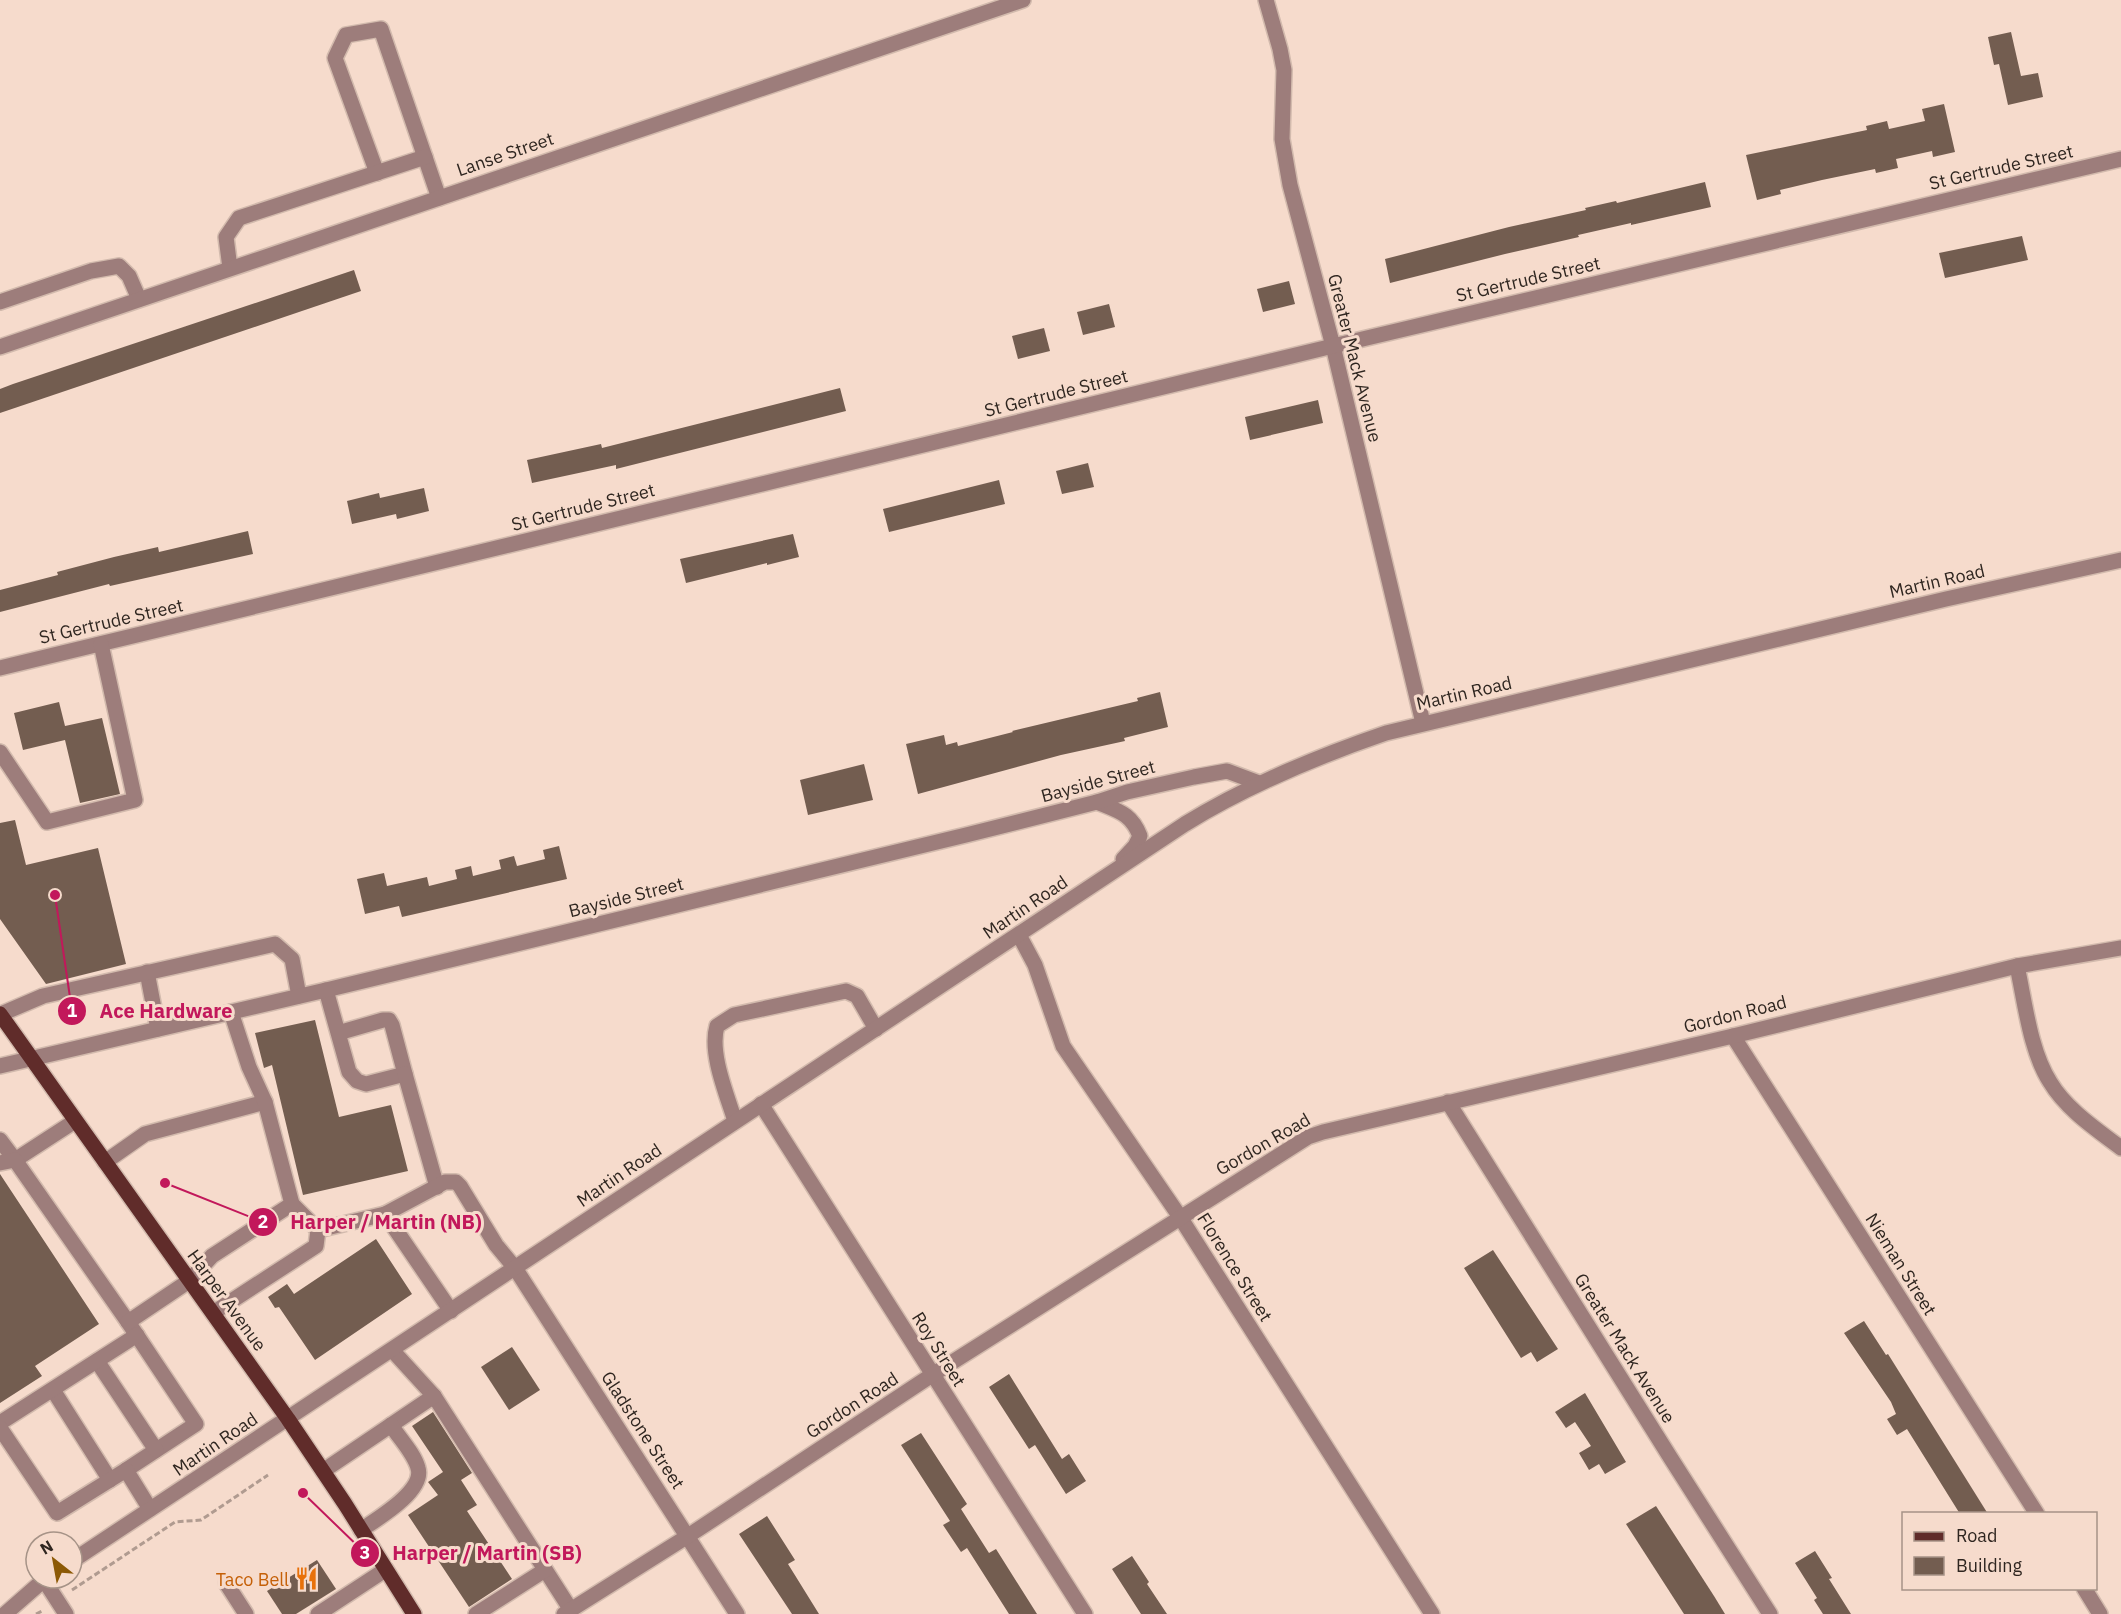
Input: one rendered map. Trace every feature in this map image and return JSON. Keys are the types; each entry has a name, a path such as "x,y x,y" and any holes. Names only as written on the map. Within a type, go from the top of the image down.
{"main road":[{"name":"Harper Avenue","path":"0,1014 288,1419 414,1614"}],"street":[{"name":"Lanse Street","path":"0,347 1023,0"},
{"name":"Greater Mack Avenue","path":"1266,0 1284,70 1282,139 1290,185 1333,346 1423,723"},
{"path":"377,173 335,58 346,35 381,29 439,198"},
{"path":"230,268 226,237 239,218 425,157"},
{"name":"St Gertrude Street","path":"0,668 1333,346 2121,159"},
{"path":"0,302 92,271 119,266 129,276 139,299"},
{"name":"Martin Road","path":"84,1553 1221,802 1259,783 1346,747 1423,723 1946,599 2121,560"},
{"path":"0,752 47,822 135,800 101,644"},
{"name":"Bayside Street","path":"0,1066 326,990 1096,802 1128,792 1227,771 1259,783"},
{"path":"1095,885 1135,846 1140,836 1136,825 1127,815 1096,802"},
{"name":"Florence Street","path":"1019,935 1035,965 1063,1046 1180,1217 1432,1614"},
{"path":"0,1014 43,996 275,944 292,959 299,996"},
{"name":"Gordon Road","path":"568,1612 932,1375 1308,1137 2017,966 2120,951"},
{"path":"2017,966 2036,1047 2050,1083 2086,1121 2121,1148"},
{"path":"147,972 158,1029"},
{"path":"326,990 349,1072 357,1081 366,1084 405,1074"},
{"path":"735,1121 716,1056 713,1038 717,1026 734,1015 846,991 857,996 876,1029"},
{"path":"231,1012 249,1067 266,1102 292,1204 318,1230"},
{"path":"318,1230 386,1214 437,1187 389,1020 338,1033"},
{"name":"Nieman Street","path":"1733,1035 2036,1512"},
{"path":"105,1162 136,1139 151,1132 266,1102"},
{"name":"Greater Mack Avenue","path":"1448,1102 1770,1614"},
{"name":"Roy Street","path":"761,1104 1085,1614"},
{"path":"7,1161 75,1121"},
{"path":"0,1140 7,1161 133,1328 196,1424 57,1513 0,1428"},
{"name":"Gladstone Street","path":"437,1187 451,1181 460,1186 496,1245 515,1268 737,1614"},
{"path":"0,1423 97,1361 189,1281 212,1256 292,1204"},
{"path":"386,1214 451,1311"},
{"path":"213,1313 316,1246 318,1230"},
{"path":"392,1350 434,1396 545,1570 568,1612"},
{"path":"97,1361 156,1450"},
{"path":"53,1390 110,1480"},
{"path":"323,1471 434,1396"},
{"path":"361,1530 397,1504 419,1480 419,1470 415,1460 391,1425"},
{"path":"126,1470 150,1509"},
{"path":"318,1614 385,1570"},
{"path":"476,1614 545,1570"},
{"path":"226,1583 246,1614"},
{"path":"5,1614 32,1590"},
{"path":"52,1590 66,1614"},
{"path":"2085,1590 2100,1614"}],"path":[{"path":"84,1582 175,1522 201,1520 268,1475"},
{"path":"36,1614 42,1611"}],"building":[{"path":"2011,32 2021,76 2038,73 2043,97 2008,105 1999,64 1994,65 1988,37"},
{"path":"1944,104 1955,152 1933,157 1932,151 1896,159 1898,168 1876,173 1875,169 1822,180 1780,190 1781,194 1757,200 1746,155 1867,130 1866,126 1887,121 1889,129 1925,121 1922,109"},
{"path":"1705,182 1711,207 1578,235 1579,237 1390,283 1385,259 1586,210 1585,208 1616,201 1617,203"},
{"path":"2022,236 2028,260 1945,278 1939,253"},
{"path":"354,270 361,291 0,413 0,389"},
{"path":"1289,281 1295,304 1263,312 1257,289"},
{"path":"1109,304 1115,327 1083,335 1077,312"},
{"path":"1044,328 1050,351 1018,359 1012,336"},
{"path":"840,388 846,411 616,469 616,465 532,483 527,460 601,444 602,448"},
{"path":"1318,400 1323,423 1250,440 1245,417"},
{"path":"1088,463 1094,487 1062,494 1056,471"},
{"path":"999,480 1005,504 889,532 883,509"},
{"path":"424,488 429,511 397,519 396,514 352,524 347,501 379,493 380,498"},
{"path":"248,531 253,554 110,586 109,584 0,612 0,590 114,557 158,547 159,552"},
{"path":"793,534 799,557 686,583 680,559"},
{"path":"1160,692 1168,727 1124,738 1125,741 1061,755 918,794 906,744 944,735 946,745 957,742 958,746 1138,701 1137,698"},
{"path":"59,702 65,726 102,718 120,794 80,803 65,740 23,750 14,713"},
{"path":"864,764 873,800 808,815 800,780"},
{"path":"15,820 26,865 98,848 126,964 46,984 0,919 0,823"},
{"path":"559,846 567,879 402,917 399,906 365,914 357,879 384,873 387,886 427,877 429,886 457,879 455,870 471,866 473,876 501,869 499,860 514,856 517,866 545,859 543,850"},
{"path":"315,1020 339,1117 391,1105 408,1171 303,1195 272,1065 264,1068 255,1033"},
{"path":"0,1174 99,1324 35,1366 42,1376 0,1403"},
{"path":"376,1239 412,1294 315,1360 279,1307 275,1308 268,1297 287,1284 294,1294"},
{"path":"1493,1250 1558,1349 1537,1362 1531,1352 1521,1358 1464,1268"},
{"path":"1864,1321 1886,1355 1888,1354 1987,1512 1959,1512 1907,1429 1897,1435 1887,1419 1896,1414 1891,1402 1844,1333"},
{"path":"512,1347 540,1390 509,1410 481,1367"},
{"path":"1009,1374 1062,1459 1069,1454 1086,1481 1066,1494 1035,1445 1029,1449 989,1387"},
{"path":"1585,1393 1626,1462 1605,1474 1599,1464 1589,1470 1579,1453 1591,1446 1575,1422 1566,1428 1555,1412"},
{"path":"433,1412 472,1473 461,1480 477,1505 467,1511 512,1579 469,1607 408,1515 438,1495 428,1482 443,1472 412,1426"},
{"path":"921,1433 967,1504 961,1509 989,1553 996,1549 1037,1614 1009,1614 967,1548 961,1552 943,1525 950,1521 901,1445"},
{"path":"1656,1506 1725,1614 1684,1614 1626,1524"},
{"path":"767,1516 795,1560 788,1564 819,1614 792,1614 739,1534"},
{"path":"1815,1551 1851,1614 1823,1614 1814,1600 1817,1598 1795,1563"},
{"path":"1132,1556 1167,1614 1141,1614 1112,1569"},
{"name":"Taco Bell","path":"317,1560 336,1589 296,1614 282,1614 267,1591"}],"place":[{"name":"Ace Hardware","path":"55,895"},
{"name":"Harper / Martin (NB)","path":"165,1183"},
{"name":"Harper / Martin (SB)","path":"303,1493"},
{"name":"Taco Bell","path":"307,1579"}]}
